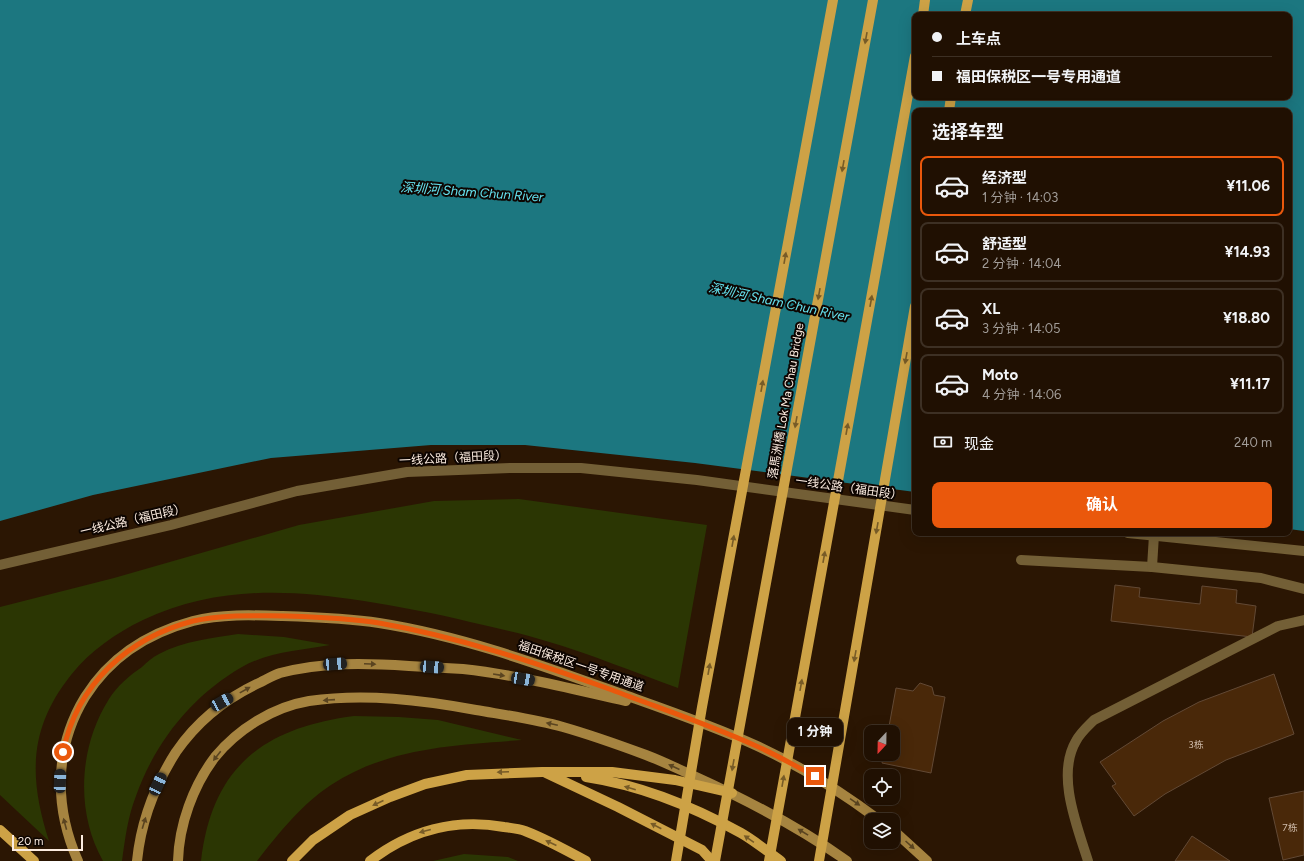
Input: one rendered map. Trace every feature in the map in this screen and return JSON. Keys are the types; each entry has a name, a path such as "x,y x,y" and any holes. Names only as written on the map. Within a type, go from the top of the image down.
{"main road":[{"path":"676,861 702,707 833,0"},
{"name":"落馬洲橋 Lok Ma Chau Bridge","path":"716,861 873,0"},
{"path":"923,12 925,0"},
{"path":"966,12 968,0"},
{"path":"769,861 912,73"},
{"path":"820,861 912,324"},
{"name":"福田保税区一号专用通道","path":"78,861 64,821 60,795 61,766 66,738 78,710 92,686 113,662 138,643 168,629 195,621 250,615 315,617 378,623 437,635 499,652 666,710 754,745 808,772 869,813"},
{"path":"137,861 139,838 152,798 164,770 196,725 222,702 279,674 319,665 351,663 464,669 538,682 666,710"},
{"path":"178,861 185,820 192,798 207,768 225,746 250,724 277,710 308,701 375,698 410,699 561,726 648,756 732,793 803,832 847,861"},
{"path":"292,861 313,840 350,815 390,797 425,784 467,775 542,772 612,772 675,780 732,793"},
{"path":"542,772 618,807 702,850 712,861"},
{"path":"542,772 600,780 647,792 683,806 742,834 781,861"},
{"path":"370,861 388,847 421,832 451,825 486,824 524,831 586,861"},
{"path":"0,830 34,861"},
{"path":"900,836 927,861"}],"street":[{"name":"一线公路（福田段）","path":"0,565 172,525 297,491 406,472 510,468 581,468 696,480 912,510"},
{"path":"1152,567 1154,536 1304,551"},
{"path":"1021,560 1152,567 1261,578 1304,589"},
{"path":"1088,861 1073,810 1066,771 1076,740 1080,735 1094,720 1108,712 1278,626 1304,620"}],"green space":[{"path":"519,499 707,525 678,688 596,657 537,638 431,613 364,601 307,594 252,593 225,596 198,601 170,609 133,625 95,650 71,675 57,695 47,715 40,735 36,755 38,796 42,818 49,841 0,795 0,607 114,578 299,525 434,501"},
{"path":"238,634 284,637 330,645 285,652 252,662 224,678 207,691 178,722 165,739 144,776 131,812 122,861 103,861 94,842 88,822 84,779 91,737 99,717 109,699 124,681 159,654 188,643"},
{"path":"354,716 438,720 522,740 448,746 400,755 376,763 353,772 331,785 310,801 273,840 257,861 201,861 207,828 217,800 230,777 248,758 268,742 293,730 322,722"},
{"path":"464,854 508,857 518,861 433,861"}],"water":[{"name":"深圳河 Sham Chun River","path":"0,0 1304,0 1304,531 1292,529 1292,108 912,108 912,492 695,463 525,445 431,445 271,458 93,495 0,521"}],"building":[{"path":"1115,585 1140,588 1139,597 1200,604 1202,586 1237,590 1236,603 1256,606 1252,637 1111,621"},
{"path":"1274,674 1294,734 1226,760 1165,794 1134,816 1112,786 1116,784 1100,762 1163,721 1199,702"},
{"path":"920,683 932,687 934,695 945,697 931,773 882,763 882,761 900,761 900,725 889,725 896,688 913,691"},
{"path":"1304,791 1304,855 1283,860 1269,798"},
{"path":"1192,836 1230,861 1175,861"}],"route":[{"path":"63,752 66,738 78,710 92,686 113,662 138,643 168,629 195,621 219,617 250,615 315,617 378,623 437,635 499,652 666,710 754,745 815,776"}]}
